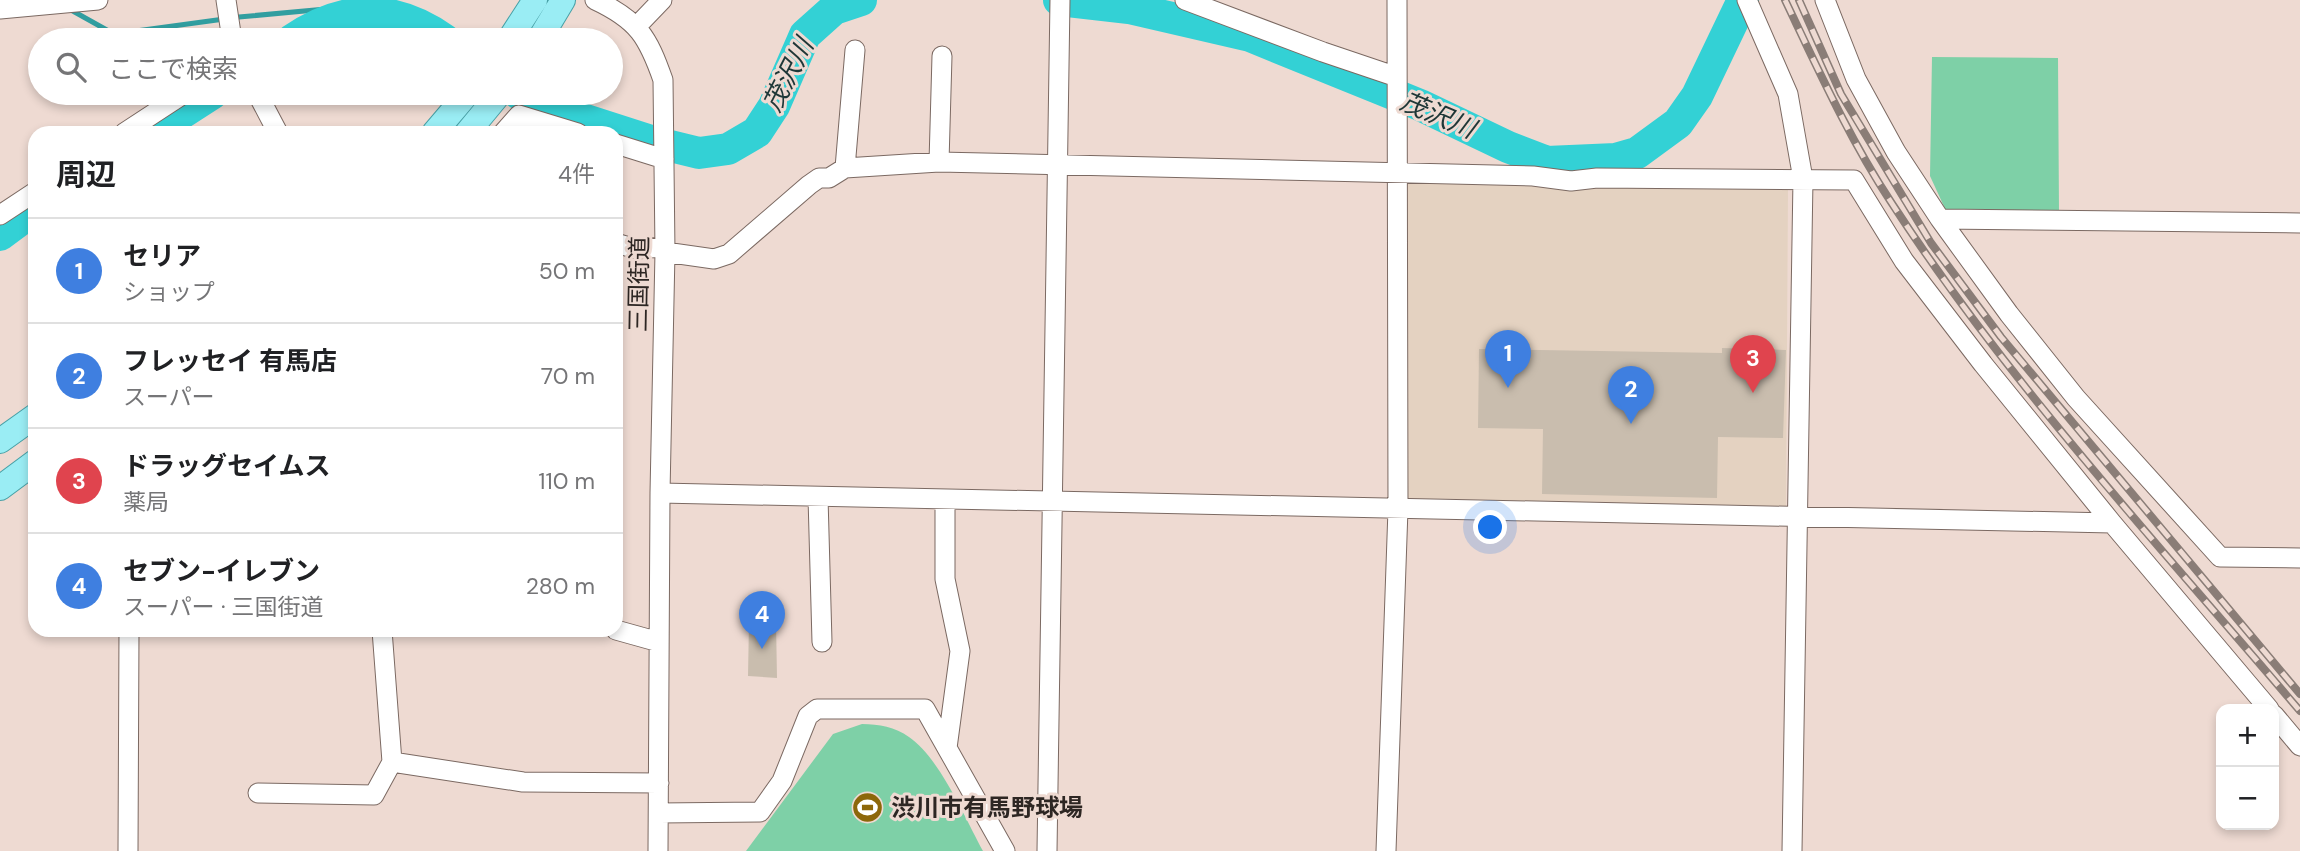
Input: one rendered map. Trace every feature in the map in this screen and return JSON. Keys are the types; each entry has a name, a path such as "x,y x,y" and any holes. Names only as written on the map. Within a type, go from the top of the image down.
{"main road":[{"path":"517,28 535,0"},
{"path":"546,28 563,0"},
{"path":"440,126 458,105"},
{"path":"473,126 490,105"},
{"path":"0,441 28,421"},
{"path":"0,488 28,468"}],"street":[{"path":"0,9 98,0"},
{"path":"226,0 230,28"},
{"name":"三国街道","path":"596,0 613,8 637,26 654,54 663,80 658,851"},
{"path":"637,26 662,0"},
{"path":"1185,0 1397,78"},
{"path":"1386,851 1398,509 1397,0"},
{"path":"1747,0 1788,94 1803,179 1792,851"},
{"path":"1825,0 1856,79 1896,152 1940,219 2009,314 2077,398 2220,557 2300,558"},
{"path":"1047,851 1060,6"},
{"path":"845,168 855,50"},
{"path":"939,162 942,56"},
{"path":"135,126 167,105"},
{"path":"263,105 274,126"},
{"path":"509,126 519,115 555,126"},
{"path":"623,146 664,159"},
{"path":"623,245 664,249 714,259 729,254 819,178 829,178 845,168 939,162 1533,176 1571,181 1597,178 1854,180 1904,261 1983,364 2112,523 2265,704"},
{"path":"0,215 28,197"},
{"path":"1940,219 2300,223"},
{"path":"660,493 2112,523"},
{"path":"817,497 822,642"},
{"path":"945,500 945,579 960,651 947,748"},
{"path":"623,632 659,642"},
{"path":"128,851 129,637"},
{"path":"258,793 374,794 391,762 382,637"},
{"path":"659,813 760,812 782,781 808,716 817,709 925,709 1005,851"},
{"path":"2279,721 2300,746"},
{"path":"391,762 523,782 659,783"}],"shaded area":[{"path":"1402,177 1788,186 1786,512 1405,504"}],"green space":[{"path":"1932,57 2058,58 2059,214 1947,213 1930,176"},
{"name":"渋川市有馬野球場","path":"862,724 892,728 920,746 941,773 983,851 746,851 833,734"}],"building":[{"path":"1722,348 1786,350 1783,438 1718,437 1717,498 1542,494 1543,429 1478,428 1479,349 1722,353"},
{"path":"749,622 776,622 777,678 748,676"}],"waterway":[{"name":"茂沢川","path":"623,132 699,153 728,149 757,132 774,106 805,35 834,9 861,0"},
{"name":"茂沢川","path":"1059,0 1129,8 1250,36 1420,105 1508,147 1547,162 1616,159 1637,153 1678,123 1697,96 1743,0"},
{"path":"158,28 326,9 338,17"},
{"path":"71,10 103,28"},
{"name":"茂沢川","path":"311,28 330,20 368,13 406,19 426,28"},
{"name":"茂沢川","path":"162,126 194,105"},
{"name":"茂沢川","path":"539,105 604,126"},
{"name":"茂沢川","path":"0,235 28,214"}],"railway":[{"path":"1785,0 1861,153 1937,269 2035,400 2300,711"},
{"path":"1799,0 1841,94 1931,243 2001,337 2300,694"}],"place":[{"name":"セリア","path":"1508,388"},
{"name":"ドラッグセイムス","path":"1753,393"},
{"name":"フレッセイ 有馬店","path":"1631,424"},
{"name":"セブン-イレブン","path":"762,649"},
{"name":"渋川市有馬野球場","path":"868,808"}]}
